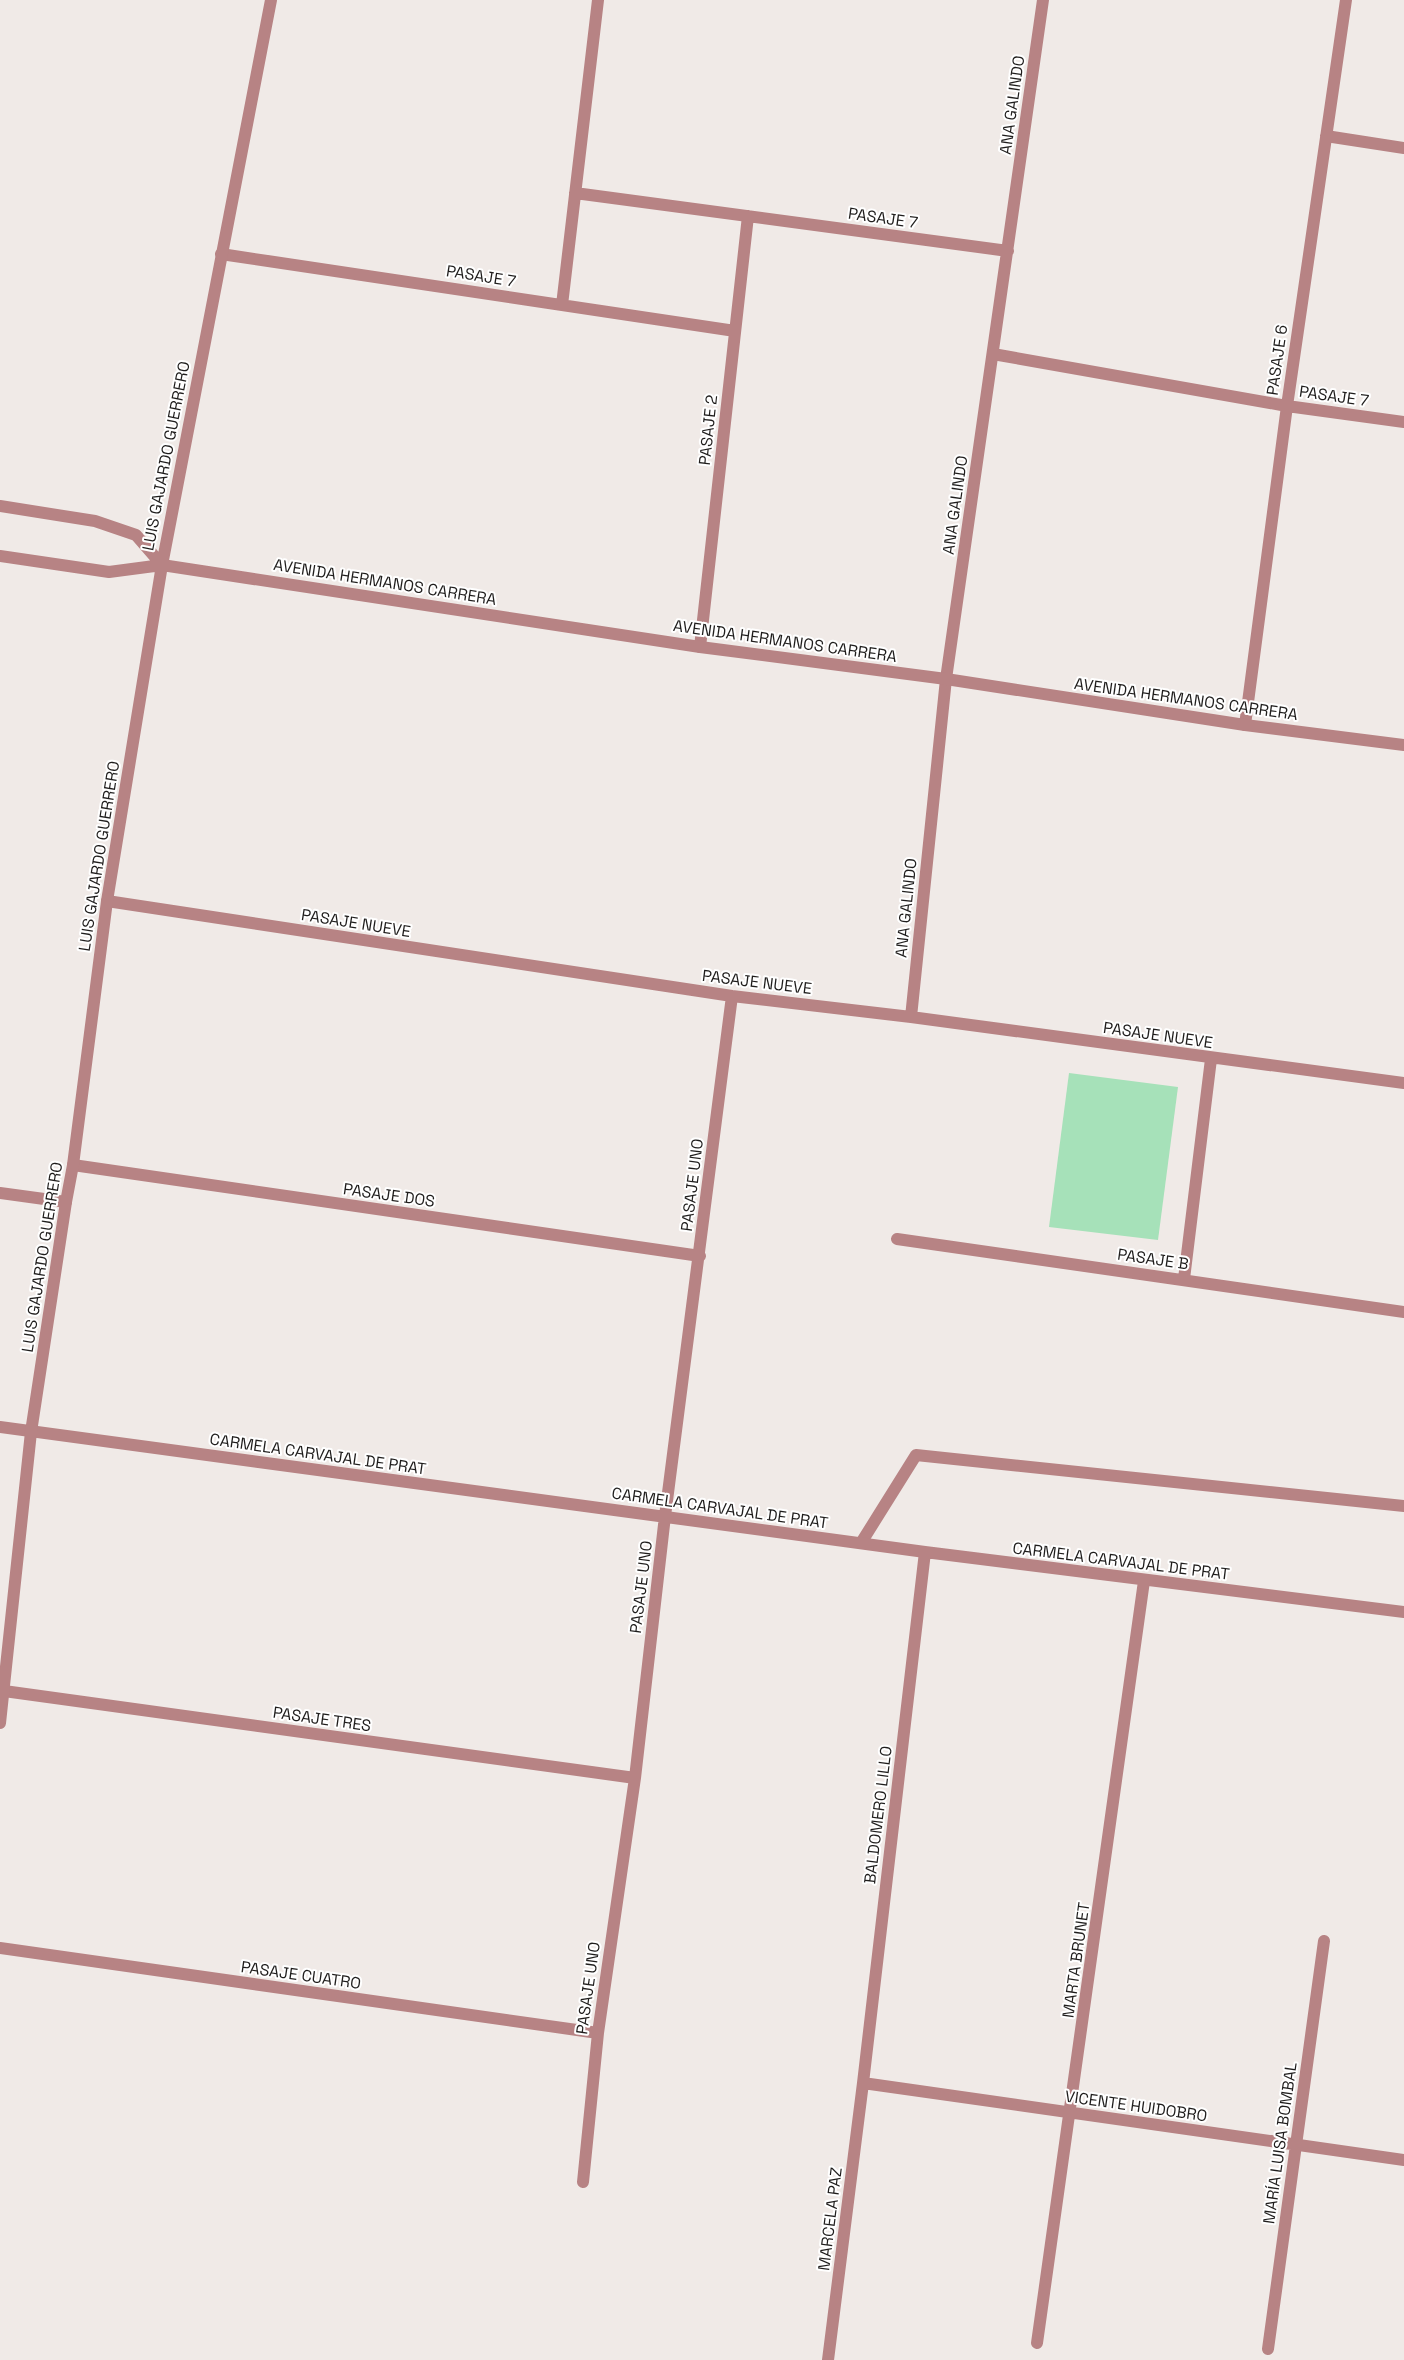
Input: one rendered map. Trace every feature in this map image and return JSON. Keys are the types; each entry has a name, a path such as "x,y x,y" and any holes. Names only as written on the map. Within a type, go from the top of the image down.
{"street":[{"name":"LUIS GAJARDO GUERRERO","path":"0,1723 4,1691 5,1651 31,1432 73,1165 107,901 162,564 271,0"},
{"path":"562,305 598,0"},
{"name":"ANA GALINDO","path":"911,1017 946,679 994,354 1043,0"},
{"name":"PASAJE 6","path":"1245,725 1287,406 1346,0"},
{"path":"1326,136 1404,148"},
{"name":"PASAJE 7","path":"576,193 1008,251"},
{"name":"PASAJE 2","path":"700,647 748,216"},
{"name":"PASAJE 7","path":"222,254 735,331"},
{"name":"PASAJE 7","path":"994,354 1287,406 1404,422"},
{"path":"0,506 96,521 136,535 162,564"},
{"name":"AVENIDA HERMANOS CARRERA","path":"0,556 109,572 162,564 700,647 946,679 1245,725 1404,745"},
{"name":"PASAJE NUEVE","path":"107,901 732,996 911,1017 1211,1059 1404,1083"},
{"name":"PASAJE UNO","path":"583,2182 598,2033 635,1778 665,1516 732,996"},
{"path":"1184,1280 1211,1059"},
{"name":"PASAJE DOS","path":"73,1165 700,1256"},
{"path":"0,1193 66,1202"},
{"name":"PASAJE B","path":"896,1239 1404,1312"},
{"name":"CARMELA CARVAJAL DE PRAT","path":"0,1427 925,1552 1404,1612"},
{"path":"861,1543 916,1455 1404,1506"},
{"name":"BALDOMERO LILLO","path":"863,2082 925,1552"},
{"name":"MARTA BRUNET","path":"1037,2343 1071,2112 1144,1580"},
{"name":"PASAJE TRES","path":"4,1691 635,1778"},
{"name":"MARÍA LUISA BOMBAL","path":"1268,2349 1324,1941"},
{"name":"PASAJE CUATRO","path":"0,1948 598,2033"},
{"name":"VICENTE HUIDOBRO","path":"863,2082 1404,2160"},
{"name":"MARCELA PAZ","path":"828,2360 863,2082"}],"green space":[{"path":"1069,1073 1178,1087 1158,1240 1049,1227"}]}
